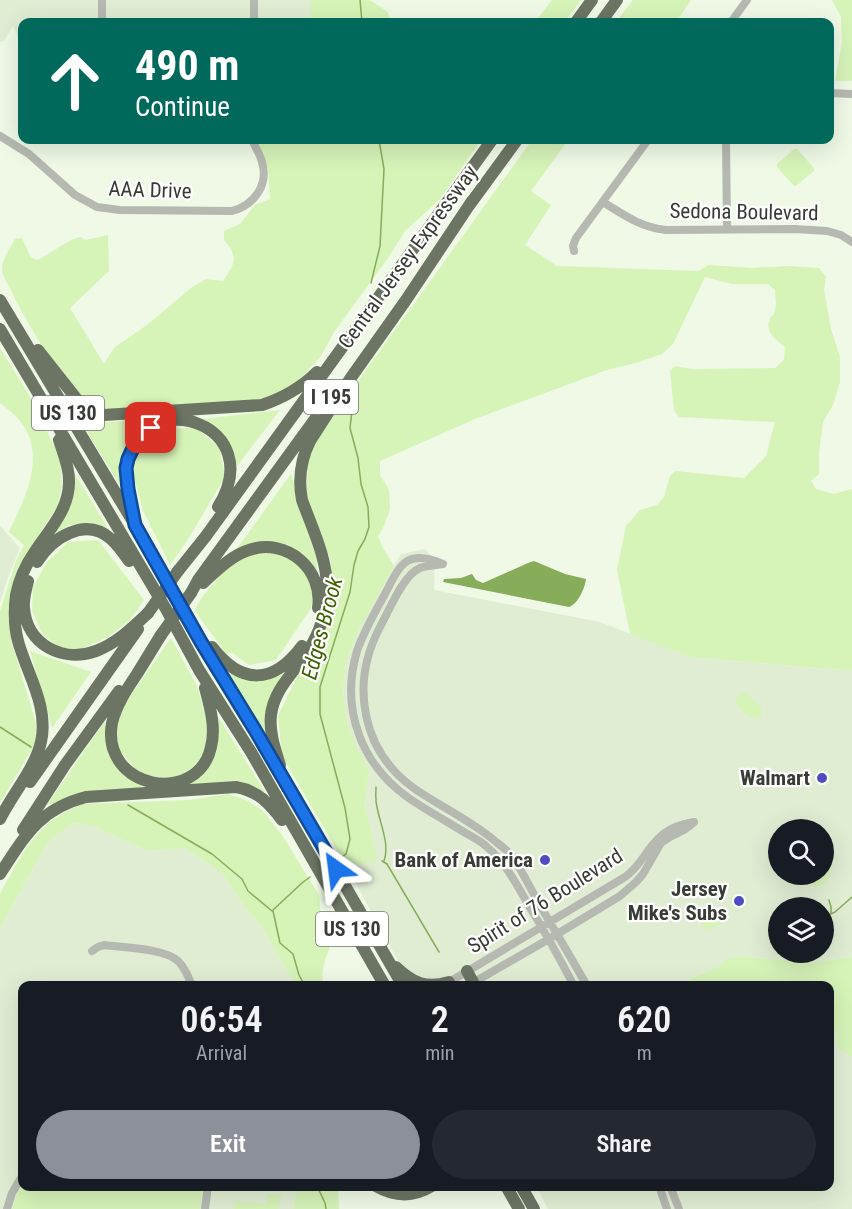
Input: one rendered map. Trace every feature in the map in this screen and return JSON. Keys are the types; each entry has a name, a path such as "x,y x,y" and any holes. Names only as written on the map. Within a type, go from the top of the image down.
{"highway":[{"path":"579,18 592,0"},
{"path":"604,18 617,0"},
{"name":"Central Jersey Expressway","path":"0,829 45,759 148,613 489,144"},
{"name":"Central Jersey Expressway","path":"0,868 65,765 514,144"},
{"path":"287,786 271,730 273,707 281,688 315,639 323,616 327,592 322,554 300,491 302,460 310,441 350,379 472,201"},
{"path":"1,303 79,402 91,411 112,416 262,405 285,396 315,374 389,282"},
{"name":"US 130","path":"1,303 135,525 400,981"},
{"name":"US 130","path":"0,329 4,342 56,424 166,609 199,670 250,752 381,981"},
{"path":"135,525 126,468 131,451 139,439 158,424 174,420 199,423 212,431 223,443 229,457 230,482 225,496 178,571"},
{"path":"0,819 34,760 43,732 40,701 18,642 15,608 25,568 60,516 67,499 69,471 56,424"},
{"path":"148,613 125,634 106,646 84,654 68,655 51,649 32,632 25,616 24,599 29,578 46,550 67,533 82,530 98,531 111,539 145,584 157,596"},
{"path":"188,617 229,666 246,674 259,675 277,670 299,650 313,626 319,604 317,587 306,566 290,553 271,547 255,548 238,555 191,593"},
{"path":"161,635 123,697 113,720 111,737 115,752 124,766 144,781 159,784 177,782 193,774 209,756 213,741 212,719 199,670"},
{"path":"0,874 29,831 46,815 64,804 86,797 228,787 252,791 266,800 322,877"},
{"path":"387,959 415,981"},
{"path":"466,971 470,981"},
{"path":"386,1191 406,1195 423,1191"},
{"path":"509,1191 519,1209"},
{"path":"524,1191 534,1209"}],"street":[{"path":"102,0 102,18"},
{"path":"254,0 254,18"},
{"path":"734,18 747,0"},
{"path":"834,93 852,94"},
{"name":"AAA Drive","path":"0,136 29,154 75,195 98,207 120,210 232,211 246,205 260,191 264,177 262,163 254,144"},
{"path":"574,251 576,238 645,144"},
{"path":"726,144 727,229"},
{"name":"Sedona Boulevard","path":"603,202 631,219 652,228 827,231 841,235 852,242"},
{"path":"571,981 549,939 545,924 510,854 478,827 401,778 377,747 368,727 364,710 365,671 375,638 410,574 426,566 443,564 433,560 415,558 407,560 395,575 364,633 353,669 350,695 352,711 362,743 393,786 486,846 507,868 545,924 557,934 584,981"},
{"name":"Spirit of 76 Boulevard","path":"451,981 633,871 658,838 682,824 694,822 661,843 643,874 628,890 479,981"},
{"path":"92,951 104,945 164,953 182,965 190,981"},
{"path":"7,1209 18,1183"},
{"path":"205,1209 207,1191"},
{"path":"661,1191 667,1209"},
{"path":"672,1191 679,1209"}],"shaded area":[{"path":"0,0 311,0 311,18 18,18 18,38 13,26 4,41 0,42"},
{"path":"311,0 370,0 388,12 390,18 311,18"},
{"path":"552,0 581,0 568,18 538,18"},
{"path":"633,0 691,0 679,18 619,18"},
{"path":"832,0 852,0 852,81 835,81 842,42 841,17"},
{"path":"257,144 478,144 440,199 405,231 334,332 321,356 297,382 268,399 103,411 87,402 77,393 46,353 5,280 2,265 15,239 22,238 31,258 38,260 71,240 80,237 86,240 108,235 109,271 70,308 104,364 114,348 147,325 191,288 206,279 223,281 234,260 232,251 224,240 224,231 240,224 255,205 270,199 268,169"},
{"path":"529,144 565,144 531,191 551,205 525,245 557,266 698,271 709,265 752,268 789,266 819,268 826,277 824,290 831,329 840,357 840,382 833,405 823,422 819,474 811,481 816,489 834,494 852,489 852,671 690,657 630,634 617,570 626,526 640,510 657,505 664,497 670,476 676,471 744,478 766,456 775,422 679,417 674,410 670,371 675,366 691,369 775,368 784,360 785,347 772,335 769,327 776,307 775,290 768,284 732,284 705,277 673,344 662,354 607,370 475,419 380,461 380,475 389,490 390,509 378,536 394,566 359,629 346,662 343,693 347,722 369,771 365,804 377,861 360,864 344,862 282,756 278,716 333,603 331,562 307,496 308,453"},
{"path":"797,149 814,168 814,171 796,186 777,167 777,164"},
{"path":"0,348 29,395 60,458 62,487 58,505 17,570 10,595 8,619 12,644 36,723 35,744 0,803 0,611 16,561 24,545 9,532 30,482 33,456 31,443 24,426 0,403"},
{"path":"69,403 85,414 107,422 152,420 141,428 123,459 123,490"},
{"path":"280,410 234,470 220,434 203,419"},
{"path":"196,428 219,447 225,477 170,565 143,511 133,474 138,448 160,429"},
{"path":"72,469 112,535 92,525 69,525 46,540"},
{"path":"291,474 316,555 317,568 311,608 276,660 249,665 231,652 227,655 195,611 222,569"},
{"path":"0,526 20,548 0,603"},
{"path":"98,540 144,600 130,620 108,637 81,649 60,648 43,635 32,611 33,587 47,562 68,542"},
{"path":"425,549 435,560 434,590 600,622 690,657 852,671 852,957 834,960 834,897 768,897 768,959 737,956 686,981 409,981 344,862 360,864 376,861 365,804 369,771 347,722 343,693 346,662 359,629 401,554"},
{"path":"534,561 565,574 586,579 583,591 575,603 569,607 443,582 444,579 461,578 472,574 476,580 483,583"},
{"path":"171,638 197,686 206,719 207,746 195,766 172,780 139,773 120,751 115,734 122,708"},
{"path":"30,651 91,672 52,728"},
{"path":"285,670 280,679 267,741 226,671 241,678"},
{"path":"745,692 762,708 761,718 749,716 739,707 735,699"},
{"path":"215,712 265,792 237,780 184,787 204,769"},
{"path":"105,721 108,755 123,775 148,790 84,794 47,805"},
{"path":"228,794 246,800 262,810 282,835 319,895 322,926 330,948 326,957 323,981 292,981 264,930 238,898 222,873 184,848 148,851 90,825 74,823 48,842 0,928 0,895 4,887 32,840 58,816 83,804 190,800"},
{"path":"74,823 90,825 148,851 184,848 222,873 238,898 264,930 292,981 18,981 18,1191 296,1191 294,1209 0,1209 0,928 48,842"},
{"path":"715,906 723,923 704,931 697,913"},
{"path":"737,956 768,959 768,963 834,963 834,960 852,957 852,1057 837,1047 837,1034 834,1032 834,981 686,981"},
{"path":"834,1032 838,1034 837,1047 852,1057 852,1209 548,1209 539,1191 834,1191"},
{"path":"18,1191 202,1191 200,1209 12,1209"},
{"path":"296,1191 338,1191 339,1209 294,1209"},
{"path":"267,1194 281,1195 279,1209 234,1209 235,1201 266,1204"}],"waterway":[{"name":"Edges Brook","path":"360,0 362,18"},
{"name":"Edges Brook","path":"371,283 380,246 384,169 380,144"},
{"name":"Edges Brook","path":"339,859 346,854 350,839 345,808 320,714 320,687 350,592 358,551 369,527 368,507 350,428 353,402"},
{"path":"0,727 31,747"},
{"path":"376,787 376,804 386,848 384,861"},
{"path":"128,805 212,854 242,879 248,891 272,911"},
{"path":"382,861 387,864 439,952"},
{"name":"Edges Brook","path":"273,910 310,877"},
{"path":"834,912 852,897"},
{"name":"Edges Brook","path":"273,911 280,943 293,954 302,981"},
{"name":"Edges Brook","path":"319,1191 326,1209"}],"place":[{"name":"Walmart","path":"822,778"},
{"name":"Bank of America","path":"545,860"},
{"name":"Jersey Mike's Subs","path":"739,901"}],"route":[{"path":"151,428 134,446 126,468 135,525 201,642 336,869"}]}
